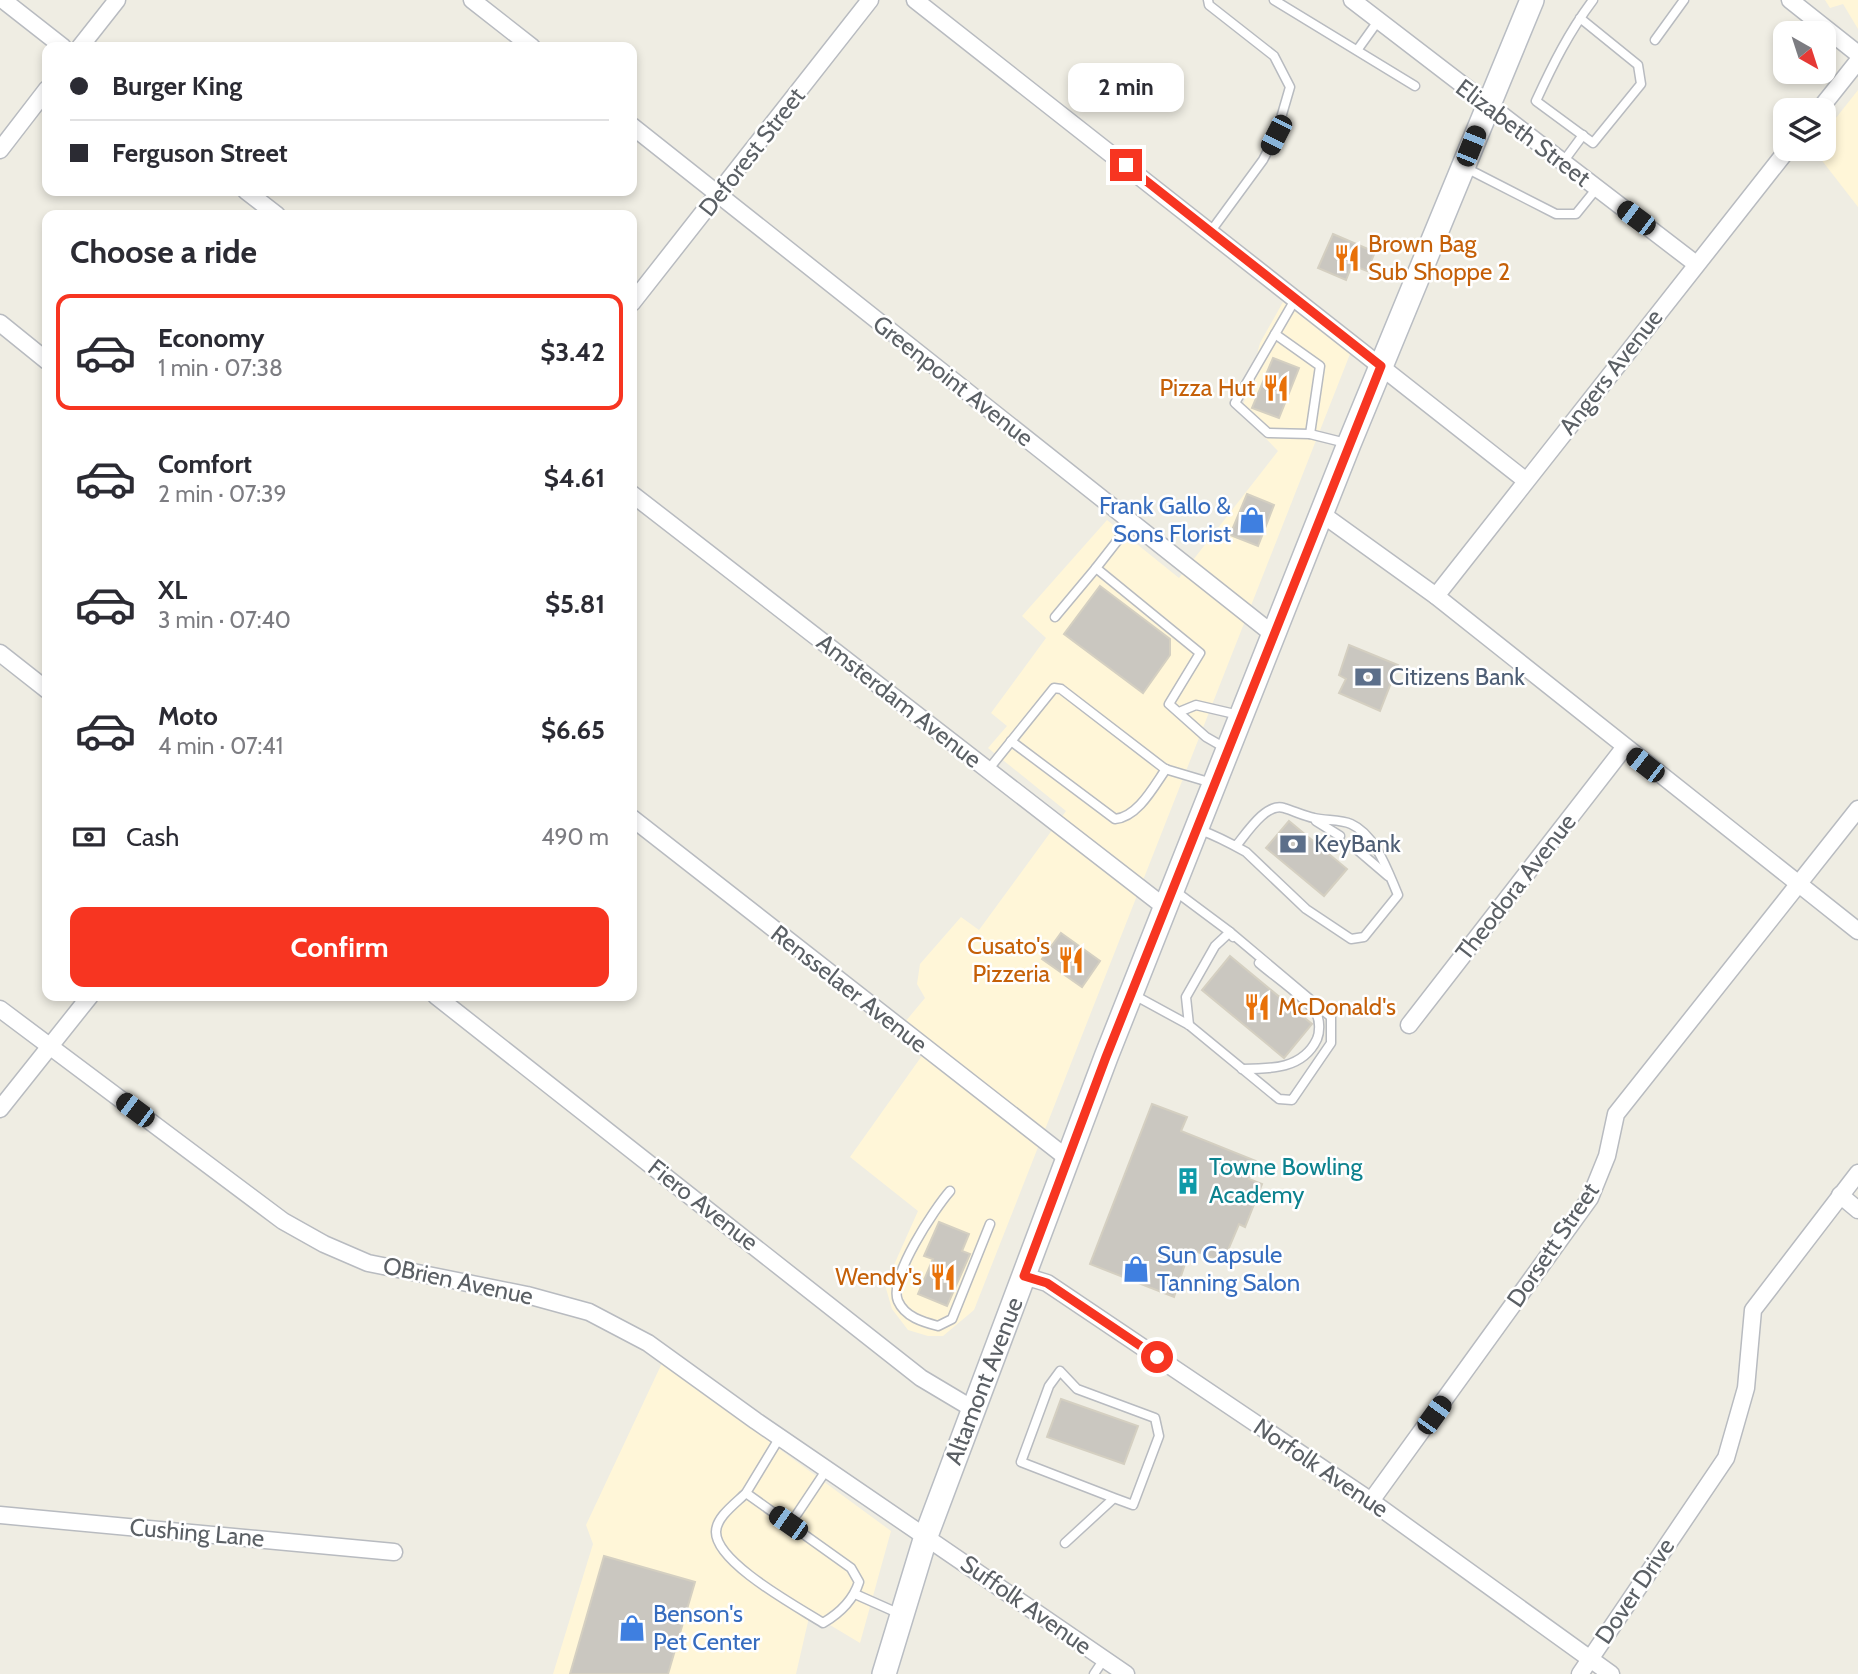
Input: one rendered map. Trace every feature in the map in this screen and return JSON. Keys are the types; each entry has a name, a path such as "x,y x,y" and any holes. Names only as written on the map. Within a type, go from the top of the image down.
{"main road":[{"name":"Altamont Avenue","path":"884,1674 926,1536 1131,994 1349,444 1532,0"}],"street":[{"path":"3,0 57,42"},
{"path":"84,42 117,0"},
{"path":"472,0 526,42"},
{"name":"Deforest Street","path":"637,297 870,0"},
{"path":"915,0 1525,480"},
{"name":"Elizabeth Street","path":"1352,0 1696,264"},
{"path":"1790,0 1858,54"},
{"path":"1829,98 1858,61"},
{"path":"0,150 42,95"},
{"name":"Greenpoint Avenue","path":"637,130 1274,635"},
{"name":"Angers Avenue","path":"1436,596 1778,161"},
{"path":"252,196 271,210"},
{"path":"0,323 42,356"},
{"name":"Amsterdam Avenue","path":"637,498 988,770 1169,898"},
{"path":"1322,514 1436,596 1624,748 1858,931"},
{"path":"0,653 42,686"},
{"name":"Theodora Avenue","path":"1409,1026 1624,748"},
{"name":"Dorsett Street","path":"1371,1502 1590,1198 1607,1156 1616,1114 1796,883 1858,809"},
{"name":"Rensselaer Avenue","path":"637,822 1068,1158"},
{"path":"0,1109 86,1001"},
{"name":"Fiero Avenue","path":"442,1001 921,1378 973,1409"},
{"name":"OBrien Avenue","path":"0,1009 283,1221 324,1244 368,1263 527,1295 589,1312 648,1343 926,1536"},
{"name":"Dover Drive","path":"1580,1674 1726,1458 1746,1388 1753,1310 1858,1173"},
{"path":"1840,1195 1858,1210"},
{"name":"Norfolk Avenue","path":"1024,1276 1047,1283 1371,1502 1611,1674"},
{"name":"Cushing Lane","path":"0,1515 394,1552"},
{"name":"Suffolk Avenue","path":"926,1536 1126,1674"}],"lane":[{"path":"1208,0 1209,5 1274,56 1290,87 1276,135 1267,152 1211,231"},
{"path":"1274,0 1415,86"},
{"path":"1580,18 1638,65 1642,74 1641,84 1593,143 1536,101 1565,37 1593,0"},
{"path":"1655,40 1684,0"},
{"path":"1358,49 1378,21"},
{"path":"1563,162 1583,135"},
{"path":"1462,167 1556,214 1576,214 1597,188"},
{"path":"1296,298 1235,403 1268,433 1310,434 1349,444"},
{"path":"1275,334 1320,366 1310,434"},
{"path":"1055,617 1132,522"},
{"path":"1096,568 1200,653 1169,704 1206,737 1228,750"},
{"path":"988,770 1054,688 1062,689 1166,769 1215,784"},
{"path":"1179,712 1196,705 1242,716"},
{"path":"1011,741 1115,819 1122,818 1136,808 1166,769"},
{"path":"1197,829 1236,846 1306,909 1352,939 1364,937 1398,895 1368,838 1354,825 1310,817 1282,807 1271,810 1254,824 1236,846"},
{"path":"1310,817 1340,836"},
{"path":"1354,847 1390,878"},
{"path":"1131,994 1189,1025 1279,1099 1292,1100 1331,1043 1331,1017 1230,932 1169,898"},
{"path":"1189,1025 1186,997 1215,946 1230,932"},
{"path":"1230,932 1236,943 1317,1014 1320,1031 1316,1042 1299,1061 1274,1069 1242,1069"},
{"path":"950,1191 918,1235 897,1291 898,1301 917,1320 938,1326 952,1318 990,1224"},
{"path":"1060,1371 1077,1389 1155,1419 1158,1436 1133,1504 1114,1498 1021,1462 1049,1386 1060,1371"},
{"path":"746,1493 851,1568 859,1582 855,1594 836,1615 823,1623 741,1569 720,1546 716,1533 718,1522 746,1493 780,1437"},
{"path":"797,1514 827,1469"},
{"path":"1065,1543 1114,1498"},
{"path":"855,1594 902,1615"},
{"path":"1094,1674 1104,1658"}],"shaded area":[{"path":"1825,0 1858,0 1858,29 1843,4 1830,8"},
{"path":"1858,90 1858,207 1822,161 1836,161 1836,118"},
{"path":"1283,302 1350,354 974,1310 943,1336 928,1336 908,1330 892,1309 885,1285 918,1211 850,1157 931,1043 905,1022 925,998 917,984 920,964 961,917 979,930 1066,811 988,748 1007,726 991,713 1046,638 1022,616 1107,520 1179,578 1278,451 1241,413 1260,343"},
{"path":"662,1363 891,1531 860,1643 810,1613 796,1674 553,1674 593,1544 586,1525"}],"building":[{"name":"Brown Bag Sub Shoppe 2","path":"1333,234 1375,252 1367,271 1352,265 1346,280 1318,268"},
{"name":"Pizza Hut","path":"1273,358 1299,368 1279,418 1252,408"},
{"name":"Frank Gallo & Sons Florist","path":"1247,494 1274,505 1258,546 1230,535"},
{"path":"1100,586 1170,639 1170,655 1143,693 1064,634"},
{"name":"Citizens Bank","path":"1349,645 1398,665 1380,711 1339,693 1346,679 1339,675"},
{"path":"1289,821 1347,869 1324,896 1266,848"},
{"name":"Cusato's Pizzeria","path":"1061,933 1100,961 1082,987 1042,959"},
{"name":"McDonald's","path":"1230,956 1312,1024 1284,1058 1202,990"},
{"name":"Towne Bowling Academy","path":"1152,1104 1187,1117 1181,1131 1256,1161 1249,1179 1262,1184 1245,1227 1239,1224 1223,1262 1190,1249 1174,1297 1090,1264"},
{"name":"Wendy's","path":"939,1222 969,1234 962,1251 970,1254 947,1306 918,1294 933,1259 924,1256"},
{"path":"1061,1399 1138,1426 1124,1464 1047,1437"},
{"name":"Benson's Pet Center","path":"604,1556 695,1582 668,1674 570,1674"}],"place":[{"name":"Brown Bag Sub Shoppe 2","path":"1347,258"},
{"name":"Pizza Hut","path":"1276,388"},
{"name":"Frank Gallo & Sons Florist","path":"1252,520"},
{"name":"Citizens Bank","path":"1368,677"},
{"name":"KeyBank","path":"1293,844"},
{"name":"Cusato's Pizzeria","path":"1071,960"},
{"name":"McDonald's","path":"1257,1007"},
{"name":"Towne Bowling Academy","path":"1188,1181"},
{"name":"Sun Capsule Tanning Salon","path":"1136,1269"},
{"name":"Wendy's","path":"943,1277"},
{"name":"Benson's Pet Center","path":"632,1628"}],"route":[{"path":"1126,165 1381,366 1106,1057 1024,1276 1047,1283 1157,1357"}]}
